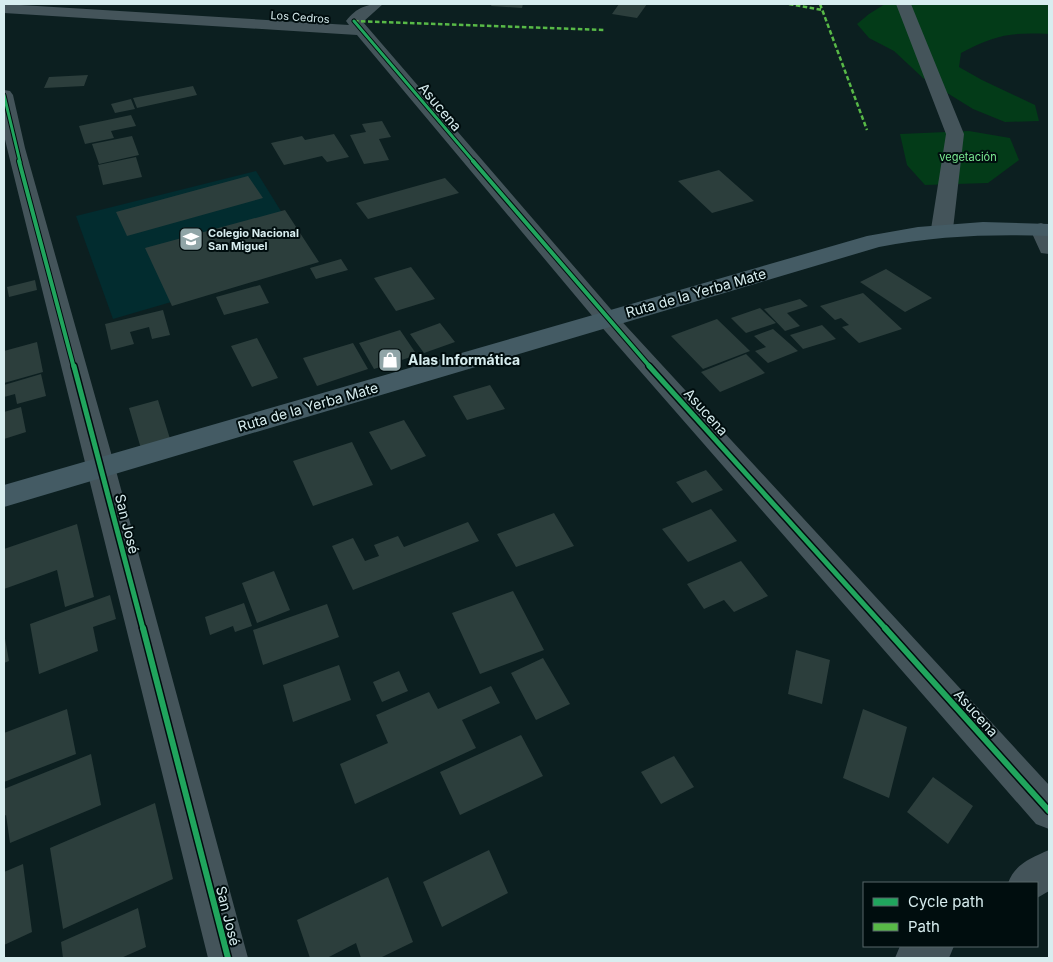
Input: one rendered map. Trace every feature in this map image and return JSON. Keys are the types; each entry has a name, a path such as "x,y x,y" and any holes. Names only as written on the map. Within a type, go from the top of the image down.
{"main road":[{"name":"Ruta de la Yerba Mate","path":"4,496 875,240 942,229 976,228 1046,236"}],"street":[{"name":"Los Cedros","path":"96,4 357,25"},
{"path":"4,8 357,25 376,4"},
{"path":"903,4 955,134 942,229"},
{"name":"Asucena","path":"357,25 607,319 1049,811"},
{"name":"San José","path":"4,95 10,150 101,467 228,958"},
{"path":"1028,882 1049,868"},
{"path":"915,958 932,947"}],"shaded area":[{"name":"Colegio Nacional San Miguel","path":"256,171 312,261 113,319 76,216"}],"green space":[{"path":"885,4 1049,4 1049,34 1013,34 984,42 961,53 959,67 1035,105 1039,121 1005,122 973,109 923,78 894,51 869,38 857,24"},
{"name":"vegetación","path":"969,131 1010,138 1019,160 988,183 925,185 907,165 900,134"}],"building":[{"path":"492,4 523,4 522,8 491,6"},
{"path":"619,4 647,4 637,18 612,14"},
{"path":"88,75 84,86 44,88 49,77"},
{"path":"193,86 197,95 137,108 133,98"},
{"path":"131,99 135,109 115,113 111,104"},
{"path":"131,115 136,126 111,131 114,138 85,144 79,126"},
{"path":"382,121 391,137 379,139 389,160 364,164 350,135 366,132 362,124"},
{"path":"334,134 349,157 327,162 322,156 284,165 271,143 302,136 305,140"},
{"path":"132,136 139,155 99,164 92,144"},
{"path":"136,157 142,177 103,185 98,165"},
{"path":"719,170 754,201 712,213 678,181"},
{"path":"248,176 263,198 127,236 116,212"},
{"path":"445,178 459,193 368,219 356,203"},
{"path":"285,210 319,262 172,306 145,248"},
{"path":"341,259 348,270 316,279 310,268"},
{"path":"411,267 435,299 396,311 374,278"},
{"path":"886,269 932,298 905,312 860,282"},
{"path":"35,280 37,290 9,297 7,287"},
{"path":"260,285 269,303 224,315 216,297"},
{"path":"863,293 902,329 859,343 842,327 849,325 841,318 835,320 820,306"},
{"path":"800,299 808,306 787,313 800,326 785,331 764,309"},
{"path":"760,308 776,323 746,333 731,318"},
{"path":"163,310 170,335 152,339 149,327 130,332 134,344 111,350 105,324"},
{"path":"717,319 750,351 703,369 671,336"},
{"path":"440,323 455,342 424,353 410,334"},
{"path":"822,325 836,339 803,349 790,335"},
{"path":"773,329 798,351 768,363 755,351 766,347 754,336"},
{"path":"400,330 417,355 374,369 359,343"},
{"path":"257,338 278,378 252,387 231,346"},
{"path":"37,342 43,372 4,383 4,351"},
{"path":"353,343 368,369 317,386 303,358"},
{"path":"746,354 765,373 720,392 701,372"},
{"path":"41,374 46,396 17,404 15,394 4,397 4,385"},
{"path":"490,385 505,409 467,420 453,396"},
{"path":"158,400 171,442 142,452 129,408"},
{"path":"21,407 26,432 4,439 4,412"},
{"path":"404,420 426,456 391,470 369,432"},
{"path":"352,442 373,485 313,506 293,461"},
{"path":"706,470 723,490 692,503 676,482"},
{"path":"711,509 737,541 688,562 662,529"},
{"path":"554,513 574,546 516,567 497,534"},
{"path":"468,522 479,541 353,590 332,546 353,538 365,561 379,556 374,545 398,536 404,547"},
{"path":"77,524 94,597 65,607 57,570 4,589 4,549"},
{"path":"741,561 768,596 734,612 724,600 704,609 687,584"},
{"path":"274,571 290,610 257,623 242,583"},
{"path":"513,591 544,650 480,674 452,613"},
{"path":"110,595 116,619 93,627 98,651 39,674 30,624"},
{"path":"244,603 252,626 235,632 233,626 210,635 205,617"},
{"path":"327,604 339,637 263,665 253,630"},
{"path":"4,633 9,661 4,663"},
{"path":"796,650 830,660 822,704 788,694"},
{"path":"543,658 570,704 536,720 511,673"},
{"path":"339,665 351,700 293,722 283,685"},
{"path":"399,671 408,691 382,702 373,682"},
{"path":"491,686 500,703 462,720 476,748 355,804 340,764 388,743 376,715 429,692 438,709"},
{"path":"67,709 76,754 4,782 4,733"},
{"path":"863,709 907,727 889,798 843,778"},
{"path":"521,735 543,776 460,815 440,772"},
{"path":"91,754 101,805 10,843 6,815 4,816 4,789"},
{"path":"674,756 694,787 661,804 641,772"},
{"path":"933,777 973,806 948,844 907,812"},
{"path":"155,803 173,879 63,929 50,848"},
{"path":"489,850 508,893 442,927 423,882"},
{"path":"23,864 32,932 4,945 4,872"},
{"path":"388,877 413,942 380,958 361,958 356,943 327,958 310,958 297,920"},
{"path":"138,908 146,947 121,958 63,958 61,942"}],"marked path":[{"path":"789,4 822,10"},
{"path":"820,4 867,130"},
{"path":"354,21 604,30"}],"cycle path":[{"path":"354,21 607,319 1049,811"},
{"path":"4,95 16,148 228,958"}],"place":[{"name":"Colegio Nacional San Miguel","path":"191,239"},
{"name":"Alas Informática","path":"390,360"}]}
